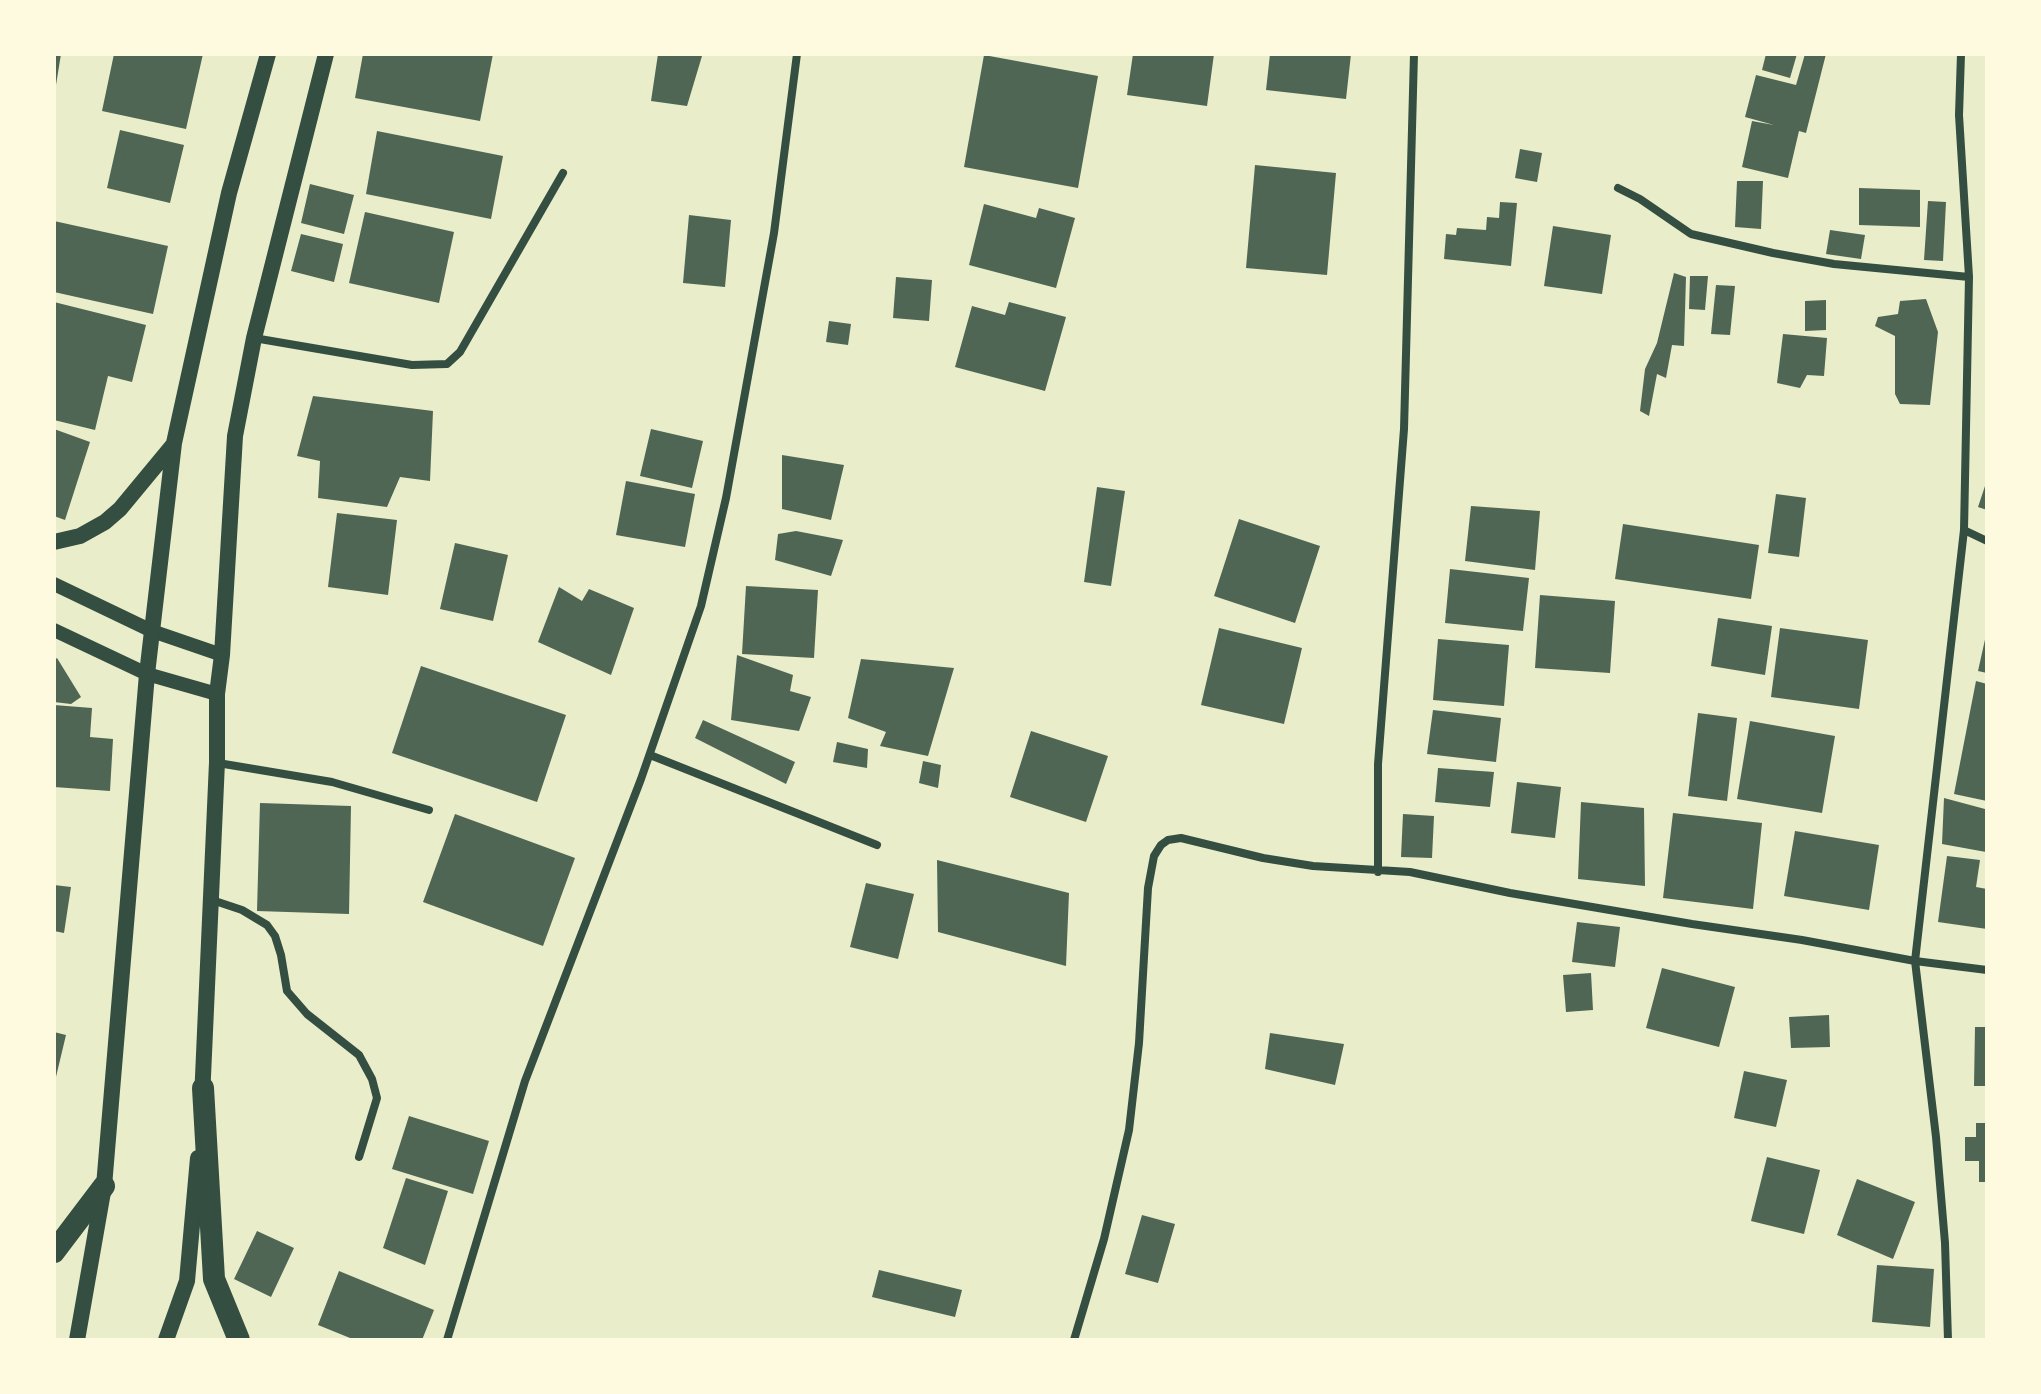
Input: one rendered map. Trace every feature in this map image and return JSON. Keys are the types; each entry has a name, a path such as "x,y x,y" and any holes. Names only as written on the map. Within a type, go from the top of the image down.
{"highway":[{"path":"203,1088 214,1279 239,1340"},
{"path":"54,1252 104,1186"}],"main road":[{"path":"77,1340 104,1186 147,674 174,443 229,193 268,54"},
{"path":"166,1340 187,1281 203,1088 217,762 217,694 235,436 254,338 326,54"},
{"path":"54,542 80,536 105,522 129,499 174,443"}],"street":[{"path":"447,1340 525,1081 650,755 701,606 726,498 774,233 797,54"},
{"path":"1378,872 1378,764 1404,429 1414,54"},
{"path":"1948,1340 1945,1243 1936,1137 1915,961 1964,530 1969,277 1959,115 1961,54"},
{"path":"254,338 412,365 447,364 460,352 563,173"},
{"path":"1618,188 1640,199 1691,234 1834,264 1969,277"},
{"path":"1964,530 1987,541"},
{"path":"54,584 152,631 222,655"},
{"path":"54,630 147,674 217,694"},
{"path":"650,755 877,845"},
{"path":"217,762 332,782 429,810"},
{"path":"1074,1340 1104,1239 1129,1130 1139,1043 1148,888 1154,856 1168,840 1181,838 1263,858 1378,872 1410,872 1510,893 1915,961 1987,970"},
{"path":"212,900 242,910 267,925 275,936 281,955 287,991 307,1014 359,1055 372,1079 377,1098 359,1157"}],"building":[{"path":"54,54 61,54 56,85 54,85"},
{"path":"114,54 203,54 186,129 102,111"},
{"path":"363,54 493,54 480,121 355,98"},
{"path":"658,54 702,56 687,106 651,101"},
{"path":"1133,54 1214,54 1207,106 1127,95"},
{"path":"1270,54 1351,54 1346,99 1266,90"},
{"path":"1766,54 1797,54 1790,78 1762,70"},
{"path":"1805,54 1826,54 1806,133 1799,131 1788,178 1742,167 1752,121 1774,125 1745,117 1756,75 1796,85"},
{"path":"984,55 1098,76 1078,188 964,167"},
{"path":"120,130 184,145 170,203 107,188"},
{"path":"377,131 503,156 491,219 366,194"},
{"path":"1520,149 1542,153 1537,182 1515,178"},
{"path":"1255,165 1336,173 1327,275 1246,268"},
{"path":"1737,181 1763,181 1761,229 1735,227"},
{"path":"310,184 354,195 344,234 301,223"},
{"path":"1859,188 1920,190 1920,227 1859,225"},
{"path":"1928,201 1946,202 1943,261 1924,260"},
{"path":"1500,202 1517,203 1511,266 1444,259 1446,234 1456,235 1457,228 1486,230 1487,217 1499,218"},
{"path":"984,204 1036,218 1039,208 1075,218 1056,288 969,265"},
{"path":"365,212 454,232 439,303 349,283"},
{"path":"689,215 731,220 725,287 683,283"},
{"path":"54,221 168,246 153,314 54,292"},
{"path":"1553,226 1611,235 1602,294 1544,286"},
{"path":"1830,230 1865,235 1861,259 1826,254"},
{"path":"301,234 343,244 334,282 291,271"},
{"path":"1674,273 1686,277 1684,346 1672,345 1666,378 1657,374 1649,416 1640,411 1645,369 1657,343"},
{"path":"1690,276 1708,276 1705,310 1689,309"},
{"path":"896,277 932,280 929,321 893,318"},
{"path":"1716,285 1735,286 1730,335 1711,334"},
{"path":"1926,299 1938,332 1930,405 1900,404 1895,394 1895,336 1875,326 1878,317 1898,314 1900,301"},
{"path":"1826,300 1826,330 1805,331 1805,301"},
{"path":"54,302 146,325 132,382 108,376 95,430 54,420"},
{"path":"1009,302 1066,317 1045,391 955,367 972,306 1005,315"},
{"path":"829,321 851,324 848,345 826,342"},
{"path":"1783,334 1827,338 1824,376 1807,375 1800,388 1777,383"},
{"path":"313,396 433,411 430,481 400,477 387,507 318,498 320,461 297,456"},
{"path":"54,429 90,442 65,520 54,516"},
{"path":"651,429 703,441 692,488 640,476"},
{"path":"782,455 844,465 831,520 782,509"},
{"path":"1987,480 1987,510 1978,507"},
{"path":"626,481 695,494 685,547 616,535"},
{"path":"1097,487 1125,491 1111,586 1084,582"},
{"path":"1776,494 1806,498 1799,557 1768,553"},
{"path":"1471,506 1540,511 1535,570 1465,561"},
{"path":"337,513 397,520 388,595 328,587"},
{"path":"1239,519 1320,546 1295,623 1214,596"},
{"path":"1623,524 1759,545 1751,599 1615,579"},
{"path":"796,531 843,540 831,576 775,560 778,534"},
{"path":"455,543 508,555 493,621 440,609"},
{"path":"1450,569 1529,578 1523,631 1445,623"},
{"path":"746,586 818,590 814,658 742,654"},
{"path":"559,587 582,601 589,589 634,608 611,675 538,642"},
{"path":"1540,595 1615,601 1610,673 1535,668"},
{"path":"1718,618 1772,626 1765,675 1711,666"},
{"path":"1219,628 1302,648 1284,724 1201,705"},
{"path":"1780,628 1868,640 1859,709 1771,697"},
{"path":"1987,635 1987,673 1978,671"},
{"path":"1438,639 1509,645 1504,706 1433,700"},
{"path":"737,655 793,675 790,691 811,697 799,731 731,720"},
{"path":"57,658 81,697 71,704 54,702 54,660"},
{"path":"861,659 954,668 928,756 880,746 886,732 848,718"},
{"path":"421,666 566,715 537,802 392,753"},
{"path":"1976,681 1987,684 1987,801 1954,794"},
{"path":"54,705 92,708 90,737 113,739 110,791 54,787"},
{"path":"1433,710 1501,718 1496,762 1427,754"},
{"path":"1698,713 1737,718 1727,801 1688,796"},
{"path":"703,720 795,762 786,784 695,738"},
{"path":"1750,721 1835,736 1822,813 1737,799"},
{"path":"1031,731 1108,756 1086,822 1010,797"},
{"path":"837,742 868,749 867,768 833,762"},
{"path":"923,761 941,765 938,788 919,783"},
{"path":"1438,768 1494,772 1490,807 1435,802"},
{"path":"1517,782 1561,787 1555,838 1511,833"},
{"path":"1944,798 1985,809 1986,852 1942,844"},
{"path":"1581,802 1644,808 1645,886 1578,879"},
{"path":"260,803 351,806 349,914 257,911"},
{"path":"1673,813 1762,823 1753,909 1663,898"},
{"path":"455,814 575,858 543,946 423,902"},
{"path":"1403,814 1434,816 1432,858 1401,857"},
{"path":"1795,831 1879,845 1869,910 1784,896"},
{"path":"1947,856 1980,860 1976,887 1987,889 1987,929 1938,922"},
{"path":"937,860 1069,893 1066,966 938,932"},
{"path":"866,883 914,894 898,959 850,947"},
{"path":"54,885 71,887 64,933 54,931"},
{"path":"1577,922 1620,927 1615,967 1572,962"},
{"path":"1662,968 1735,987 1719,1047 1646,1028"},
{"path":"1591,973 1593,1010 1566,1012 1563,975"},
{"path":"1829,1015 1830,1047 1791,1048 1789,1017"},
{"path":"1975,1027 1987,1027 1987,1086 1974,1086"},
{"path":"54,1032 66,1035 55,1081 54,1081"},
{"path":"1270,1033 1344,1044 1335,1085 1265,1069"},
{"path":"1744,1071 1787,1080 1776,1127 1734,1118"},
{"path":"409,1116 489,1141 473,1194 392,1169"},
{"path":"1976,1123 1987,1123 1987,1182 1979,1182 1979,1161 1965,1161 1965,1137 1976,1137"},
{"path":"1767,1157 1820,1170 1804,1234 1751,1221"},
{"path":"406,1178 448,1191 425,1265 383,1248"},
{"path":"1857,1179 1915,1202 1893,1259 1837,1235"},
{"path":"1142,1215 1175,1224 1158,1283 1125,1274"},
{"path":"257,1231 294,1248 271,1297 234,1279"},
{"path":"1877,1265 1934,1269 1930,1327 1872,1322"},
{"path":"879,1270 962,1290 955,1317 872,1297"},
{"path":"339,1271 434,1310 422,1340 355,1340 318,1325"}]}
